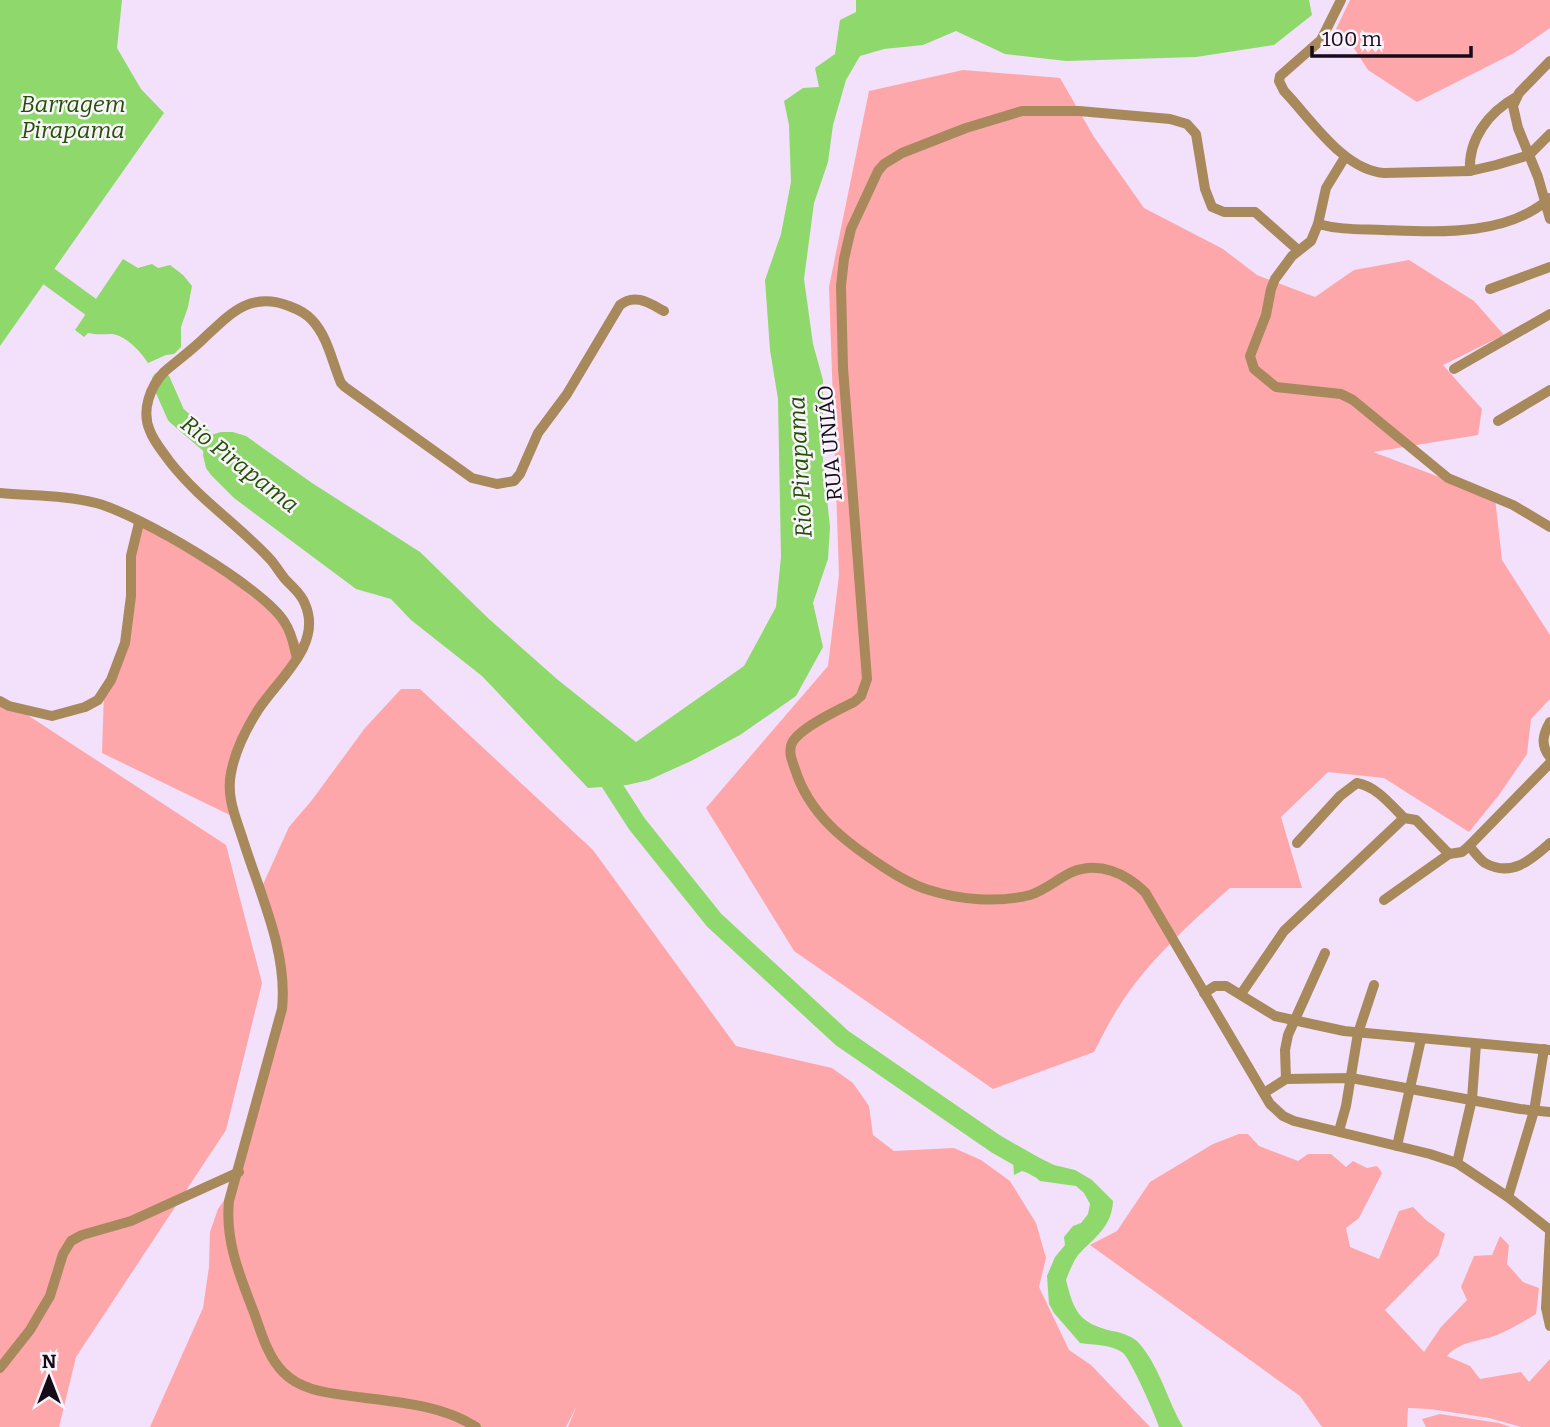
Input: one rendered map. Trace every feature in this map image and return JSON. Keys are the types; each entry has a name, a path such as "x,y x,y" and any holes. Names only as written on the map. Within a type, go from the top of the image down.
{"street":[{"path":"1341,0 1321,40 1280,76 1279,81 1284,91 1354,164 1373,172 1470,171 1529,155 1550,134"},
{"path":"1470,171 1472,148 1497,108 1516,97 1550,61"},
{"path":"1516,97 1514,113 1548,200 1550,219"},
{"name":"RUA UNIÃO","path":"1204,993 1149,900 1133,881 1109,869 1095,868 1073,872 1037,892 1015,898 955,897 929,890 903,879 843,838 816,811 801,784 791,757 792,743 803,730 861,696 867,679 842,352 841,286 846,246 855,217 873,181 884,164 892,158 998,117 1022,111 1047,110 1170,119 1187,124 1196,134 1205,189 1212,207 1224,212 1255,212 1298,250"},
{"path":"1345,157 1326,188 1318,224 1311,241 1298,250 1280,271 1270,289 1266,315 1250,356 1251,363 1271,385 1286,390 1341,394 1353,400 1448,478 1513,505 1550,527"},
{"path":"1318,224 1345,230 1456,231 1510,219 1548,200"},
{"path":"1490,289 1550,267"},
{"path":"476,1427 453,1414 407,1404 318,1392 284,1374 271,1357 235,1264 230,1239 229,1201 282,1009 284,990 273,931 231,803 231,774 235,758 257,712 298,658 307,640 308,620 305,604 298,592 270,559 201,498 158,447 149,431 148,402 155,382 164,372 223,320 246,304 259,300 278,302 312,319 345,387 472,478 497,484 514,481 520,474 538,433 567,394 620,305 630,299 636,299 664,311"},
{"path":"1454,369 1550,314"},
{"path":"1498,421 1550,390"},
{"path":"0,493 97,503 198,554 248,587 285,622 298,658"},
{"path":"0,701 9,706 52,716 85,708 98,700 111,680 125,643 131,596 131,556 139,523"},
{"path":"1550,722 1543,741 1550,757"},
{"path":"1384,900 1449,854 1462,852 1550,763"},
{"path":"1297,843 1340,796 1357,783 1364,784 1383,796 1404,818 1416,820 1449,854"},
{"path":"1241,994 1284,931 1404,818"},
{"path":"1469,846 1485,863 1498,867 1513,867 1527,864 1550,843"},
{"path":"1286,1079 1285,1050 1293,1020 1325,953"},
{"path":"1508,1197 1534,1111 1547,1049 1358,1033 1266,1012 1226,986 1219,985 1204,993 1270,1104 1283,1116 1457,1163 1508,1197 1550,1232 1550,1326"},
{"path":"1339,1131 1358,1033 1374,985"},
{"path":"1397,1146 1421,1039"},
{"path":"1457,1163 1472,1099 1476,1044"},
{"path":"1264,1093 1286,1079 1351,1078 1550,1112"},
{"path":"0,1368 30,1330 50,1296 63,1254 71,1241 82,1235 131,1221 239,1172"}],"shaded area":[{"path":"1350,0 1550,0 1550,28 1514,53 1417,102 1368,70 1350,42 1336,29"},
{"path":"963,70 1060,78 1094,137 1144,208 1223,249 1257,275 1315,297 1354,270 1409,260 1474,301 1504,335 1443,365 1482,409 1478,435 1373,452 1495,498 1502,560 1550,635 1550,699 1531,719 1527,754 1469,832 1384,778 1328,772 1281,817 1302,888 1230,888 1185,929 1142,975 1118,1008 1094,1052 993,1089 794,951 706,808 828,666 839,575 829,287 869,91"},
{"path":"140,525 248,593 286,627 303,647 233,757 236,818 102,753 104,692 126,643 133,556"},
{"path":"401,689 420,689 593,850 736,1046 832,1068 853,1083 869,1106 873,1135 894,1151 954,1148 981,1160 1010,1181 1036,1223 1046,1258 1039,1287 1069,1350 1091,1365 1150,1427 568,1427 577,1405 566,1427 150,1427 203,1308 209,1267 210,1232 218,1209 236,1183 284,990 260,891 289,827 365,728"},
{"path":"0,697 226,845 262,983 226,1130 76,1357 59,1427 0,1427"},
{"path":"1239,1134 1248,1134 1259,1146 1298,1161 1308,1154 1331,1154 1346,1167 1353,1161 1367,1168 1377,1166 1382,1173 1359,1218 1346,1228 1350,1247 1379,1259 1399,1211 1413,1207 1445,1234 1438,1256 1385,1310 1424,1352 1441,1327 1467,1300 1461,1287 1474,1256 1492,1255 1500,1236 1509,1245 1507,1264 1523,1282 1539,1288 1536,1314 1497,1335 1458,1347 1447,1356 1470,1366 1480,1379 1521,1372 1529,1382 1550,1359 1550,1427 1521,1427 1489,1418 1408,1408 1407,1427 1322,1427 1300,1396 1090,1245 1117,1231 1150,1182 1213,1144"},
{"path":"1440,1414 1511,1427 1426,1427 1422,1419"}],"water":[{"name":"Barragem Pirapama","path":"0,0 122,0 117,48 141,89 164,113 0,346"},
{"path":"856,0 1309,0 1312,15 1274,45 1196,57 1066,61 1005,54 956,31 923,45 884,49 860,56 846,80 833,125 828,162 814,203 804,279 813,344 823,380 823,461 830,527 828,559 813,603 823,647 796,696 740,735 649,780 588,788 482,676 411,620 391,599 356,589 234,498 206,468 204,446 211,435 221,432 246,436 312,483 420,552 489,619 558,680 636,742 744,666 776,607 781,557 778,399 770,350 765,280 781,234 791,182 789,125 784,101 803,88 819,87 815,68 835,54 840,20 856,12"},
{"path":"123,259 138,268 152,264 158,268 170,265 192,286 181,327 181,347 174,354 148,363 137,349 122,337 88,333 84,337 75,330"},
{"path":"1019,1148 1054,1165 1075,1170 1092,1180 1113,1201 1106,1225 1073,1264 1066,1280 1069,1291 1075,1308 1085,1320 1101,1328 1125,1334 1145,1350 1183,1427 1159,1427 1137,1376 1123,1353 1108,1346 1080,1343 1054,1313 1049,1304 1047,1276 1055,1257 1065,1245 1064,1237 1073,1226 1081,1223 1088,1214 1090,1204 1076,1186 1040,1181 1032,1174 1022,1171 1014,1175 1013,1160"}],"waterway":[{"name":"Rio Pirapama","path":"0,241 91,307 108,323"},
{"name":"Rio Pirapama","path":"161,381 176,415 226,458"},
{"path":"599,765 637,824 714,920 842,1038 996,1144 1038,1168"}]}
